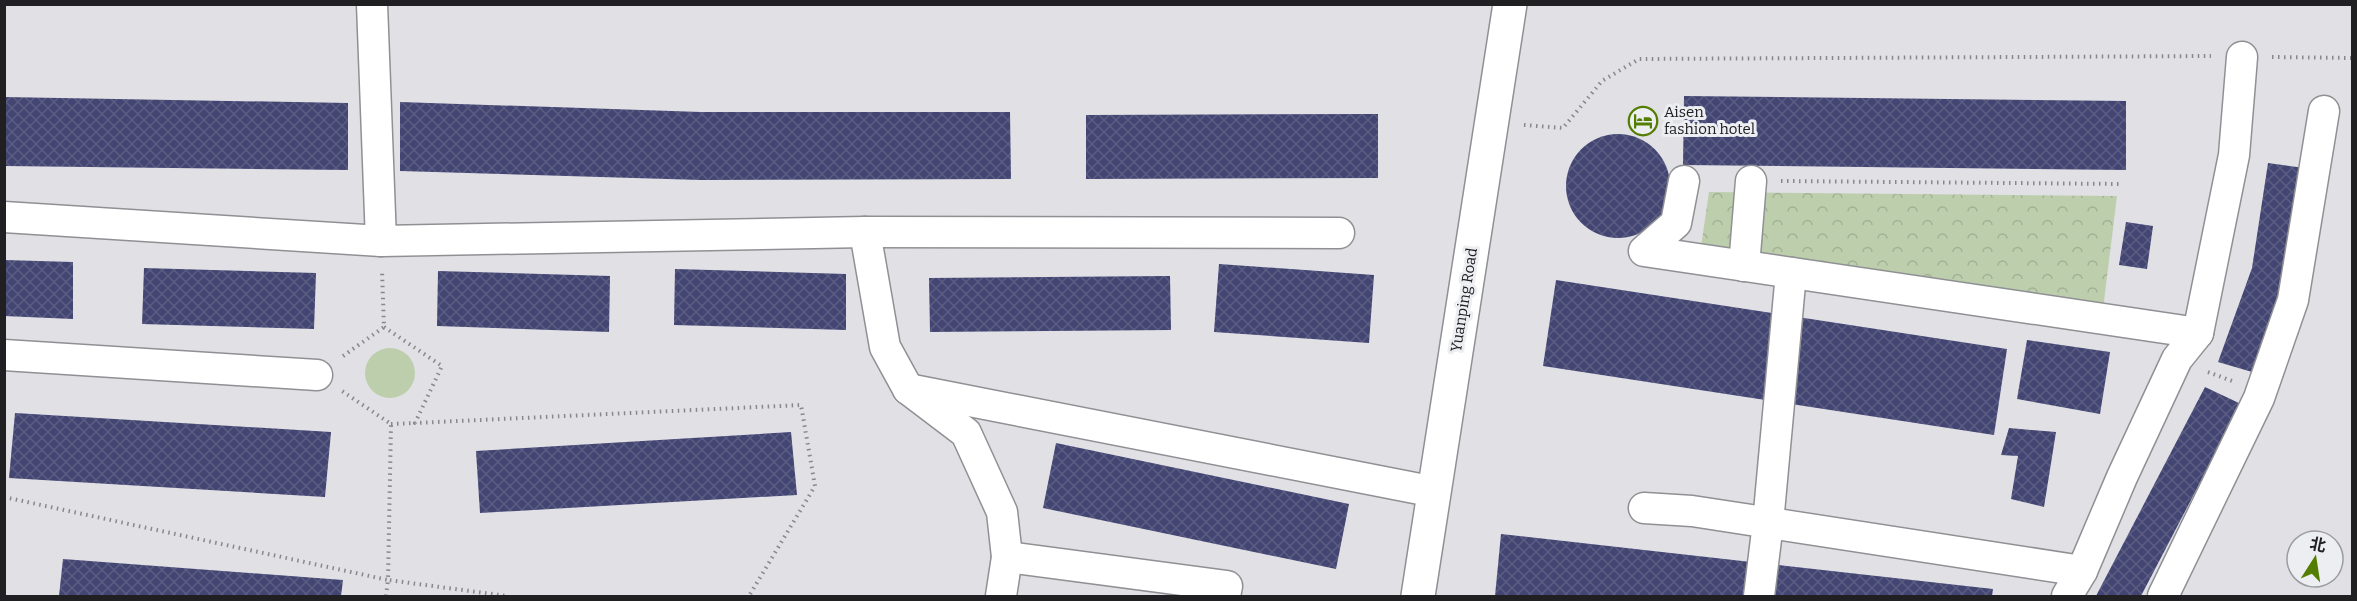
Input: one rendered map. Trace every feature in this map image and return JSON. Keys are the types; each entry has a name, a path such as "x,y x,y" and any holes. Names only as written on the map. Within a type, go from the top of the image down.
{"street":[{"path":"372,4 381,241"},
{"name":"Yuanping Road","path":"1418,597 1510,4"},
{"path":"1644,508 1692,511 1768,523 2075,584 2177,359 2198,333 2234,155 2242,57"},
{"path":"2163,597 2260,392 2294,300 2325,111"},
{"path":"1684,181 1676,223 1644,251 2198,333"},
{"path":"1744,266 1752,181"},
{"path":"4,216 381,241 865,232 1339,233"},
{"path":"865,232 872,349 908,389 966,433 1002,512 1007,557 1001,597"},
{"path":"1759,597 1791,273"},
{"path":"4,355 317,375"},
{"path":"908,389 1434,492"},
{"path":"1007,557 1227,586 1225,597"}],"path":[{"path":"1492,122 1563,128 1602,81 1639,59 2130,55 2352,58"},
{"path":"1752,181 2123,184"},
{"path":"381,241 384,327"},
{"path":"384,327 317,375 391,424 801,405 816,486 749,597"},
{"path":"384,327 442,366 415,423"},
{"path":"2177,359 2260,392"},
{"path":"386,597 391,424"},
{"path":"4,497 388,580 507,597"}],"green space":[{"path":"1709,192 2117,196 2103,309 1701,247"},
{"path":"390,348 408,355 415,373 408,391 390,398 372,391 365,373 372,355"}],"building":[{"path":"1684,96 2126,101 2126,170 1683,165"},
{"path":"4,97 348,103 348,170 4,166"},
{"path":"400,102 701,112 1010,112 1011,179 701,180 400,171"},
{"path":"1378,114 1378,178 1086,179 1086,115"},
{"path":"1618,134 1638,138 1655,149 1666,166 1670,186 1666,206 1655,223 1638,234 1618,238 1598,234 1581,223 1570,206 1566,186 1570,166 1581,149 1598,138"},
{"path":"2268,163 2304,168 2290,276 2259,374 2218,362 2252,268"},
{"path":"2126,222 2153,226 2147,269 2119,265"},
{"path":"4,260 73,262 73,319 4,316"},
{"path":"1219,264 1374,275 1369,343 1214,332"},
{"path":"144,268 316,273 314,329 142,324"},
{"path":"675,269 846,274 846,330 674,325"},
{"path":"438,271 610,276 609,332 437,326"},
{"path":"1170,276 1171,330 930,332 929,278"},
{"path":"1556,280 2007,349 1994,435 1543,366"},
{"path":"2027,340 2110,352 2100,414 2017,399"},
{"path":"2205,387 2241,404 2141,596 2096,596"},
{"path":"15,413 331,432 325,497 9,478"},
{"path":"2009,428 2056,432 2044,507 2011,499 2018,456 2001,455"},
{"path":"791,432 797,495 480,513 476,451"},
{"path":"1056,443 1349,504 1336,569 1043,508"},
{"path":"1501,534 1993,589 1992,596 1495,596"},
{"path":"63,559 343,580 341,596 59,596"}],"place":[{"name":"Aisen fashion hotel","path":"1643,121"}]}
